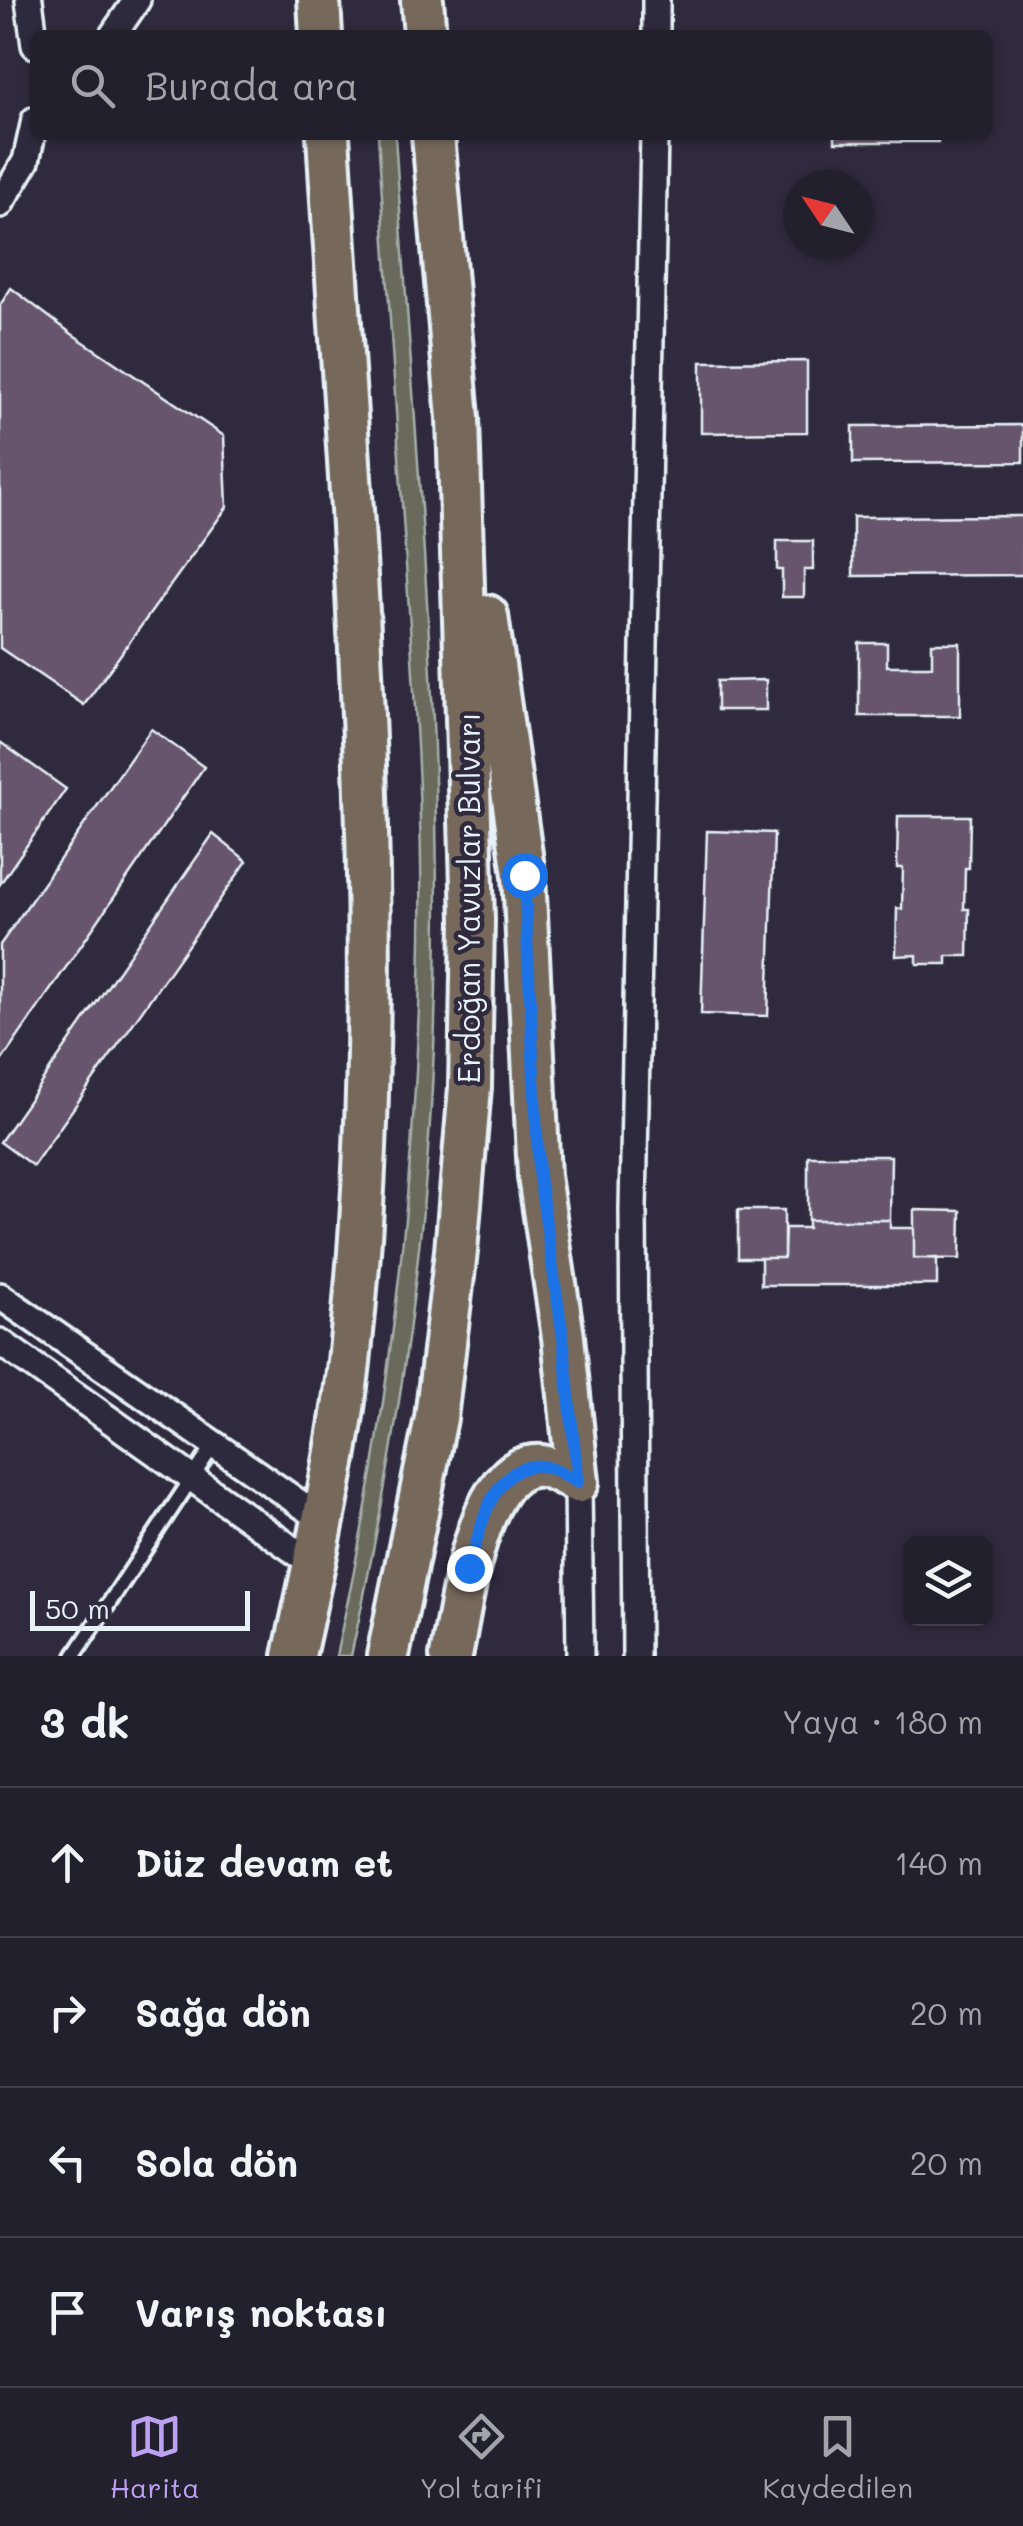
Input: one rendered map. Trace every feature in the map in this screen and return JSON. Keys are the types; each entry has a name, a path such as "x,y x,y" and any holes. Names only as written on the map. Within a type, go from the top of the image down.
{"main road":[{"path":"319,0 322,30"},
{"path":"422,0 425,30"},
{"path":"294,1656 345,1393 359,1251 371,923 364,706 328,140"},
{"name":"Erdoğan Yavuzlar Bulvarı","path":"388,1656 436,1418 470,1087 473,920 458,418 434,140"},
{"path":"458,418 524,875 539,1176 563,1337 578,1482"},
{"path":"451,1656 469,1568 485,1514 498,1489 515,1472 534,1466 549,1468 578,1482"}],"street":[{"path":"29,0 33,30"},
{"path":"116,30 137,0"},
{"path":"656,0 656,30"},
{"path":"26,161 31,140"},
{"path":"0,204 43,140"},
{"path":"636,1656 634,1209 654,140"},
{"path":"0,1296 322,1519"},
{"path":"0,1342 313,1564"},
{"path":"578,1482 580,1656"}],"lane":[{"path":"74,1656 214,1445"}],"green space":[{"path":"378,140 395,140 426,591 436,819 434,1048 416,1278 394,1430 351,1656 336,1656 383,1404 404,1234 420,979 416,719"}],"building":[{"path":"835,140 938,140 938,142"},
{"path":"11,288 224,436 227,507 84,705 0,648 0,305"},
{"path":"807,361 807,432 701,433 701,362"},
{"path":"1023,425 1023,462 853,463 853,426"},
{"path":"1023,516 1023,575 853,576 853,517"},
{"path":"777,541 813,541 813,570 804,570 804,597 782,597"},
{"path":"859,643 887,643 887,666 932,666 932,643 960,643 960,716 859,716"},
{"path":"766,680 766,710 717,710 717,681"},
{"path":"151,729 204,767 0,1063 0,945"},
{"path":"0,742 66,789 0,884"},
{"path":"898,816 970,816 964,909 969,909 968,956 947,956 947,964 917,964 917,955 896,956 903,868 897,868"},
{"path":"707,831 774,833 768,1016 701,1014"},
{"path":"213,834 247,861 33,1166 0,1142"},
{"path":"808,1156 891,1156 890,1220 808,1220"},
{"path":"738,1210 784,1210 784,1258 738,1258"},
{"path":"914,1210 961,1211 960,1259 914,1258"},
{"path":"808,1220 890,1220 890,1228 914,1228 914,1258 937,1258 937,1285 761,1285 761,1258 784,1258 785,1228 808,1228"}],"route":[{"path":"469,1568 485,1514 498,1489 515,1472 534,1466 549,1468 578,1482 563,1337 539,1176 524,875"}]}
